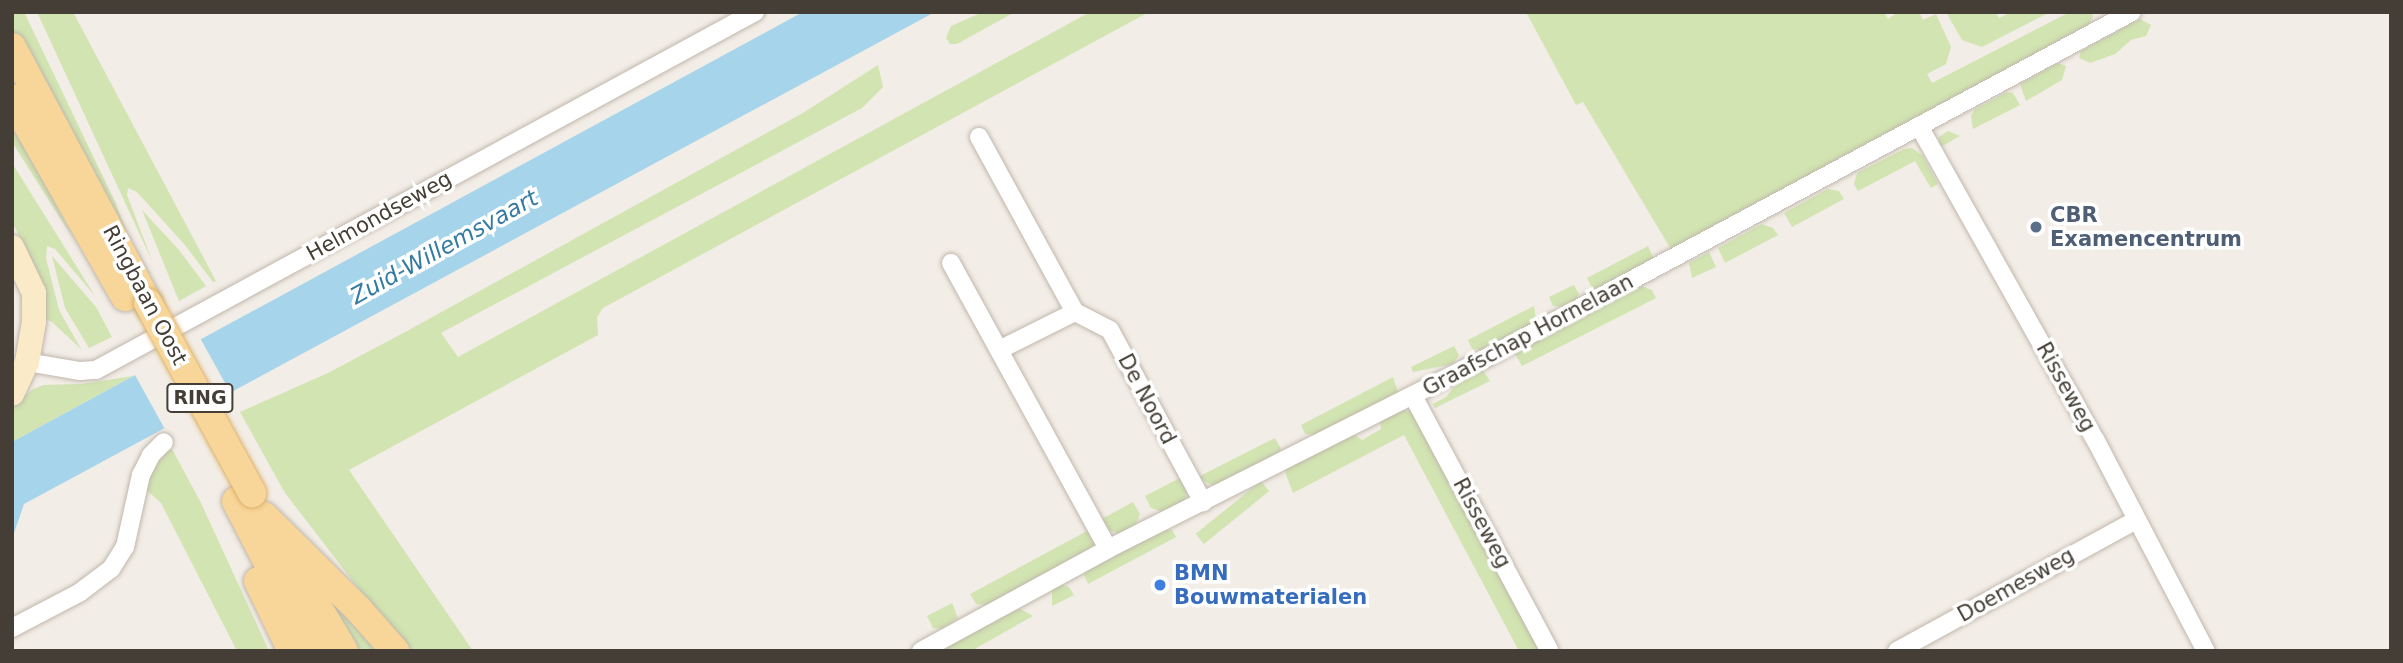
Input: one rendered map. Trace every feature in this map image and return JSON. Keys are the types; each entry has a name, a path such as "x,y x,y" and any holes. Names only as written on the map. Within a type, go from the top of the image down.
{"main road":[{"name":"Ringbaan Oost","path":"12,47 141,307"},
{"name":"Ringbaan Oost","path":"12,97 141,307 251,503 344,651"},
{"name":"Ringbaan Oost","path":"251,503 282,590 321,651"},
{"path":"251,503 247,558 292,651"},
{"path":"251,503 359,610 395,651"}],"street":[{"name":"Helmondseweg","path":"27,362 80,372 96,370 755,12"},
{"name":"Graafschap Hornelaan","path":"921,651 1108,549 1413,396 2132,12"},
{"name":"Risseweg","path":"1919,126 2095,439 2206,651"},
{"path":"979,137 1075,312 999,350"},
{"path":"12,247 34,293 34,322 27,362 12,394"},
{"path":"951,263 1108,549"},
{"name":"De Noord","path":"1075,312 1110,330 1203,502"},
{"name":"Risseweg","path":"1413,396 1550,651"},
{"path":"12,628 79,593 111,569 125,547 141,475 151,455 164,442"},
{"name":"Doemesweg","path":"1897,651 2136,520"}],"green space":[{"path":"12,12 24,12 116,204 128,235 12,30"},
{"path":"37,12 73,12 216,281 213,282 185,245 137,192 128,188 127,195 153,263"},
{"path":"983,12 1015,12 957,44 950,44 946,38 951,26"},
{"path":"1090,12 1149,12 603,308 597,317 598,335 349,470 473,651 412,651 365,597 285,493 240,412 328,373 407,331 803,113 878,65 883,87 862,108 441,333 458,357"},
{"path":"1526,12 1884,12 1888,19 1898,12 1919,12 1923,20 1936,14 1951,47 1946,64 1927,74 1932,83 2070,12 2092,12 2093,17 2089,25 1672,251 1583,102 1576,105"},
{"path":"1946,12 1995,12 1999,18 2011,12 2050,12 1982,47 1962,40"},
{"path":"2140,19 2151,25 2146,36 2131,40 2115,54 2090,63 2079,58 2081,51"},
{"path":"2058,63 2066,66 2062,80 2026,101 2020,84"},
{"path":"2007,92 2013,93 2020,105 1973,129 1971,116 1975,109"},
{"path":"12,120 74,240 12,142"},
{"path":"1948,131 1960,136 1939,148 1939,137"},
{"path":"1912,148 1923,156 1938,184 1931,188 1915,161 1858,191 1854,184 1857,173 1904,149"},
{"path":"12,163 95,296 55,249 47,246 46,258 59,310 81,349 52,322 39,316 34,264 12,222"},
{"path":"1828,189 1839,191 1844,199 1792,227 1784,213"},
{"path":"142,210 179,250 206,286 179,301"},
{"path":"1762,224 1773,228 1778,235 1725,263 1718,248"},
{"path":"1648,246 1654,259 1597,290 1592,288 1587,278"},
{"path":"1709,252 1716,267 1692,278 1689,263"},
{"path":"52,256 96,307 112,337 89,348 65,308"},
{"path":"1574,285 1579,294 1575,302 1562,307 1553,306 1549,297"},
{"path":"1642,286 1652,290 1656,298 1522,366 1514,352"},
{"path":"1534,306 1536,319 1531,324 1480,350 1472,349 1468,340"},
{"path":"1454,346 1459,355 1453,364 1413,372 1411,367"},
{"path":"1482,369 1490,381 1435,408 1433,404 1446,397 1458,382"},
{"path":"133,376 12,442 12,406 33,389 44,385 81,384"},
{"path":"1393,377 1398,392 1314,435 1305,434 1301,425"},
{"path":"1399,410 1413,412 1540,651 1519,651 1404,435 1293,493 1285,472 1287,468 1353,434 1362,440 1381,429 1380,420"},
{"path":"1275,438 1281,449 1279,453 1214,486 1202,480 1200,476"},
{"path":"172,449 201,503 269,651 237,651 161,503 142,486 162,454"},
{"path":"1180,478 1187,489 1185,500 1164,512 1151,508 1145,496"},
{"path":"1261,481 1269,491 1204,544 1196,534"},
{"path":"1133,502 1140,514 1135,526 1119,534 1106,529 1100,520"},
{"path":"1163,530 1172,530 1176,537 1088,584 1084,575 1087,570"},
{"path":"1087,531 1094,544 1092,549 986,605 976,604 970,594"},
{"path":"297,555 377,651 360,651"},
{"path":"1060,584 1069,587 1074,595 1052,606 1052,588"},
{"path":"952,603 958,618 942,629 933,628 927,616"},
{"path":"1017,607 1033,616 971,651 939,651"}],"water":[{"name":"Zuid-Willemsvaart","path":"803,12 935,12 24,504 12,539 12,442"}],"pier":[{"path":"199,336 231,394 165,430 133,372"}],"place":[{"name":"CBR Examencentrum","path":"2036,227"},
{"name":"BMN Bouwmaterialen","path":"1160,585"}]}
